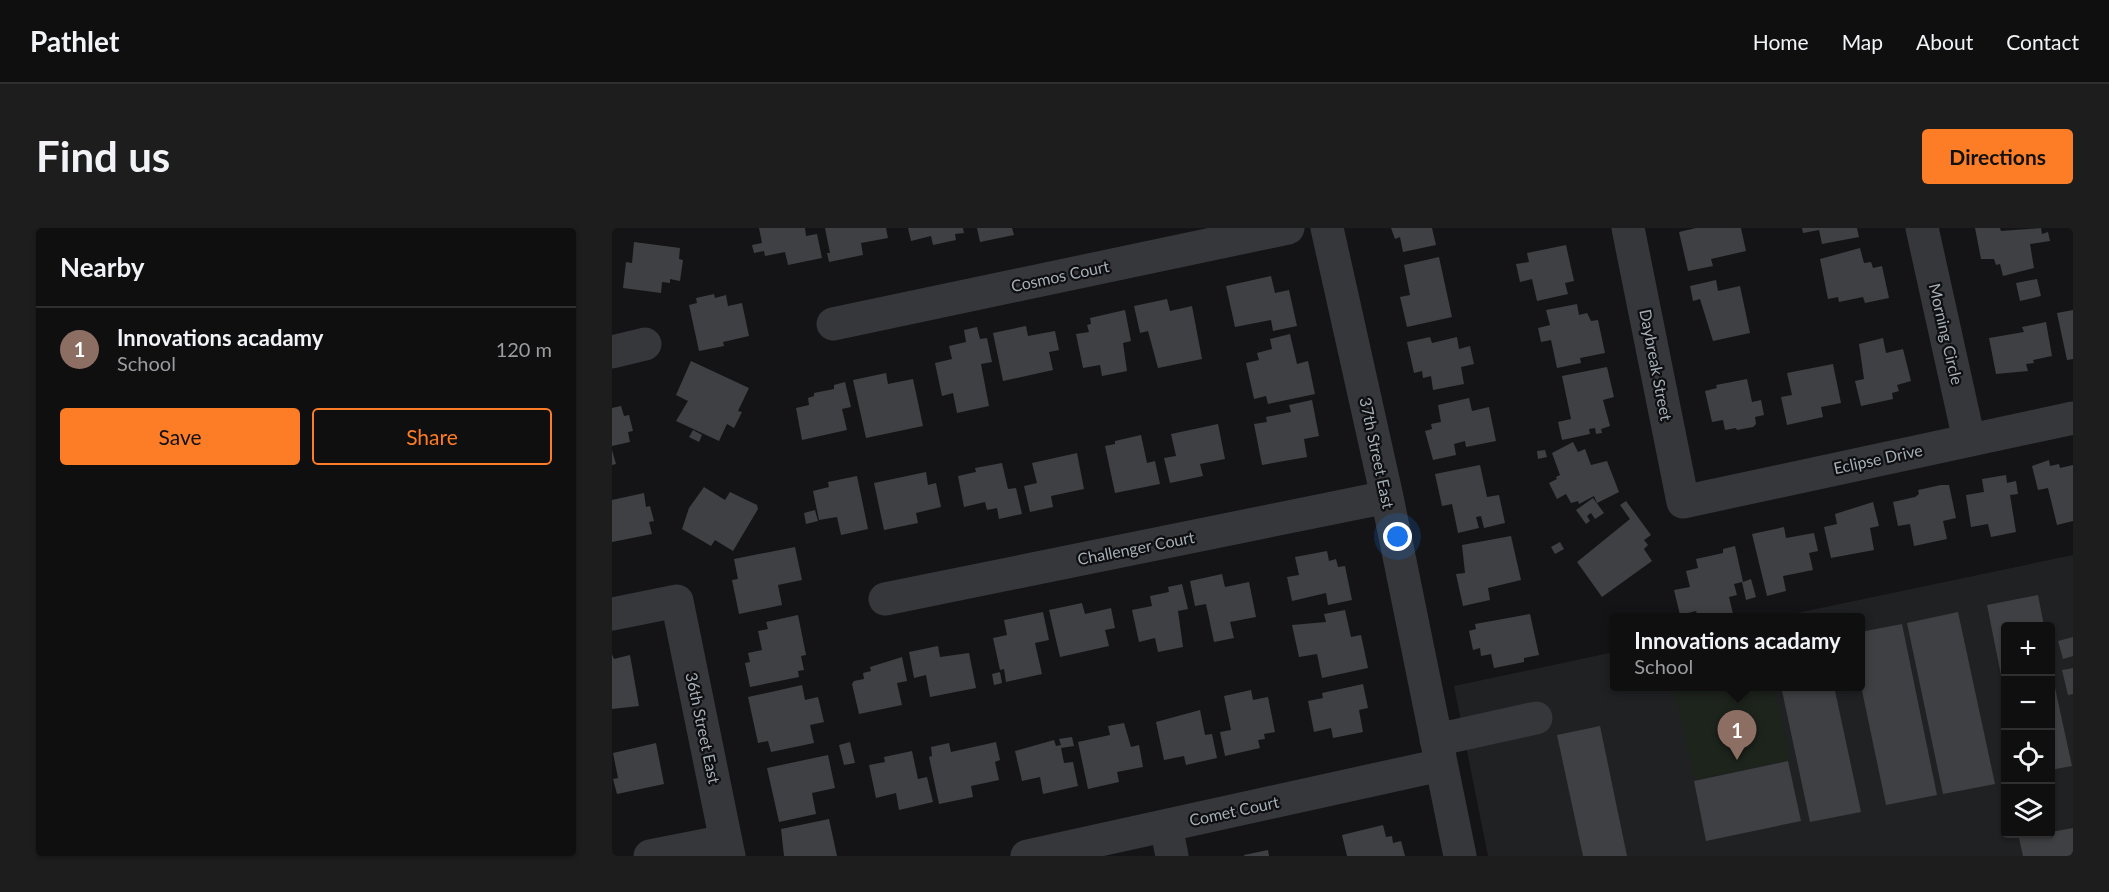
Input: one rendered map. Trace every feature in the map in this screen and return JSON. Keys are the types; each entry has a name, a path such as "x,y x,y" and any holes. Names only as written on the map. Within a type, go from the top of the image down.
{"street":[{"name":"Cosmos Court","path":"833,324 1288,228"},
{"name":"37th Street East","path":"1327,228 1387,497 1460,856"},
{"name":"Daybreak Street","path":"1628,228 1683,502"},
{"name":"Morning Circle","path":"1922,228 1969,440"},
{"path":"612,352 645,344"},
{"name":"Eclipse Drive","path":"1683,502 2073,417"},
{"name":"Challenger Court","path":"885,599 1387,497"},
{"name":"36th Street East","path":"612,614 677,601 728,848"},
{"name":"Comet Court","path":"1027,856 1169,841 1439,753 1536,718"},
{"path":"650,856 728,848"}],"shaded area":[{"path":"2073,555 2073,856 1488,856 1454,686 1610,653 1610,691 1865,691 1865,613 1797,613"},
{"path":"1675,691 1775,691 1790,760 1695,780"}],"building":[{"path":"759,228 805,228 806,236 817,234 822,258 788,265 785,252 765,256 764,251 754,253 752,245 762,243"},
{"path":"825,228 886,228 888,238 861,243 863,255 829,262 827,253 830,253"},
{"path":"908,228 963,228 964,233 955,234 956,240 933,245 931,236 911,241"},
{"path":"977,228 1012,228 1014,235 980,242"},
{"path":"1391,228 1432,228 1436,245 1403,252 1400,237 1395,239"},
{"path":"1696,228 1741,228 1746,251 1711,259 1713,266 1688,271 1679,232"},
{"path":"1802,228 1857,228 1859,237 1822,244 1819,230 1803,233"},
{"path":"1975,228 2000,228 2001,231 2041,228 2042,234 2048,232 2050,241 2030,244 2034,268 2003,276 2000,264 1996,265 1994,259 1981,259"},
{"path":"634,242 680,248 679,259 683,260 680,281 670,279 670,283 662,282 661,293 623,288 626,262 632,263"},
{"path":"1566,245 1574,281 1565,283 1568,294 1537,301 1532,279 1520,282 1516,264 1529,262 1527,253"},
{"path":"1860,248 1864,263 1871,262 1873,268 1882,266 1889,298 1865,303 1863,297 1839,302 1838,297 1828,299 1820,259"},
{"path":"1439,257 1452,317 1407,327 1400,297 1410,295 1404,265"},
{"path":"1271,276 1275,293 1289,290 1297,326 1273,331 1271,320 1235,327 1226,286"},
{"path":"2037,279 2041,296 2020,301 2016,283"},
{"path":"1716,280 1718,291 1740,286 1750,333 1713,341 1700,299 1693,301 1690,286"},
{"path":"714,294 715,298 726,295 728,306 742,303 749,336 723,342 724,346 699,351 689,305 697,303 696,298"},
{"path":"1167,299 1170,311 1192,306 1202,359 1158,368 1148,331 1140,333 1134,306"},
{"path":"1577,304 1579,315 1587,313 1591,321 1598,320 1605,353 1580,358 1581,363 1557,368 1551,340 1541,342 1538,328 1550,325 1546,310"},
{"path":"1125,310 1131,341 1123,343 1127,371 1102,376 1100,365 1083,368 1076,334 1089,332 1087,325 1091,324 1090,318"},
{"path":"2073,310 2073,359 2067,360 2057,313"},
{"path":"2046,322 2052,356 2026,364 2028,371 1996,374 1989,338 2024,332 2022,327"},
{"path":"1026,326 1028,336 1055,331 1059,350 1049,352 1053,370 1003,381 993,333"},
{"path":"977,327 980,339 987,338 992,362 981,364 989,406 957,413 953,393 942,396 935,363 952,359 949,346 966,342 964,330"},
{"path":"1290,334 1297,364 1308,361 1315,394 1268,404 1266,396 1254,399 1246,363 1259,360 1257,353 1272,349 1270,339"},
{"path":"1430,337 1432,343 1457,337 1459,349 1470,346 1474,364 1461,367 1464,384 1433,390 1431,376 1423,378 1422,371 1414,373 1407,342"},
{"path":"1883,338 1886,353 1903,349 1911,381 1897,385 1899,391 1892,393 1893,399 1861,406 1855,381 1864,379 1859,344"},
{"path":"691,361 749,388 738,411 742,412 734,428 727,424 719,441 676,421 688,401 676,395"},
{"path":"1833,364 1841,403 1821,407 1823,417 1787,425 1781,397 1792,395 1787,373"},
{"path":"1607,367 1614,397 1603,400 1610,426 1601,429 1602,433 1596,434 1595,428 1589,429 1590,434 1562,440 1558,422 1571,419 1562,376"},
{"path":"886,373 888,384 913,379 923,426 866,438 853,380"},
{"path":"1747,379 1752,402 1761,400 1764,415 1755,417 1756,424 1753,427 1725,430 1723,420 1712,422 1705,391 1717,388 1716,385"},
{"path":"845,382 851,407 842,409 847,430 802,440 796,408 809,405 808,398 814,396 814,393 834,389 834,385"},
{"path":"1469,398 1472,411 1489,407 1496,441 1466,447 1465,441 1454,444 1456,455 1433,460 1425,431 1432,429 1431,424 1441,422 1438,405"},
{"path":"1312,400 1319,436 1304,439 1307,457 1262,465 1254,424 1267,422 1266,417 1291,412 1289,405"},
{"path":"621,406 624,416 629,415 633,431 628,432 630,442 612,446 612,408"},
{"path":"1218,424 1225,459 1200,464 1203,476 1170,483 1164,458 1176,456 1171,434"},
{"path":"693,430 702,435 699,442 689,437"},
{"path":"1141,435 1147,463 1155,461 1160,484 1115,493 1105,446 1115,444 1115,441"},
{"path":"1573,442 1578,452 1585,449 1591,465 1607,461 1619,492 1597,503 1594,496 1579,504 1578,501 1571,503 1566,494 1557,499 1549,483 1560,475 1552,453"},
{"path":"612,450 616,464 612,465"},
{"path":"1545,450 1547,457 1538,459 1537,451"},
{"path":"1077,453 1084,489 1051,496 1053,507 1030,512 1024,486 1037,483 1032,463"},
{"path":"2049,460 2050,466 2059,464 2060,468 2073,465 2073,521 2057,525 2048,488 2038,490 2032,466"},
{"path":"1002,463 1008,489 1016,488 1022,514 999,519 997,508 987,510 985,502 964,507 958,476 976,472 975,468"},
{"path":"1480,465 1487,497 1499,495 1505,523 1484,528 1481,516 1476,517 1479,528 1458,533 1452,504 1442,506 1435,474"},
{"path":"926,472 928,485 936,483 941,507 916,513 918,523 884,530 874,483"},
{"path":"2006,475 2007,483 2016,481 2018,494 2010,495 2016,532 1991,537 1988,524 1971,527 1966,495 1984,492 1982,479"},
{"path":"857,476 868,529 841,535 837,517 819,520 813,491 829,487 828,482"},
{"path":"1949,485 1956,518 1943,521 1947,539 1914,546 1910,524 1898,526 1893,502 1915,497 1919,494 1918,490"},
{"path":"704,487 725,500 730,492 757,505 758,509 733,551 715,540 711,546 682,529 689,508"},
{"path":"644,493 646,507 650,506 654,521 649,522 652,534 612,542 612,500"},
{"path":"1593,498 1604,513 1595,519 1591,513 1587,516 1590,521 1586,524 1576,510"},
{"path":"1626,501 1651,535 1644,540 1648,545 1644,549 1652,561 1602,597 1577,562 1630,519 1620,505"},
{"path":"1873,502 1879,526 1870,528 1874,550 1831,558 1824,527 1837,524 1835,514"},
{"path":"815,510 818,521 806,524 804,513"},
{"path":"1784,527 1786,538 1814,533 1818,551 1809,553 1813,570 1783,576 1786,591 1767,596 1752,534"},
{"path":"1511,536 1521,580 1488,588 1490,600 1463,606 1456,574 1465,573 1462,545"},
{"path":"1560,542 1564,549 1555,554 1551,547"},
{"path":"1735,546 1743,582 1751,579 1756,597 1746,600 1742,582 1734,584 1737,595 1729,597 1733,613 1697,613 1696,611 1680,613 1674,590 1690,587 1686,571 1698,568 1696,559 1723,553 1723,549"},
{"path":"795,547 802,580 778,585 782,605 739,614 732,580 738,579 734,559"},
{"path":"1327,551 1329,561 1336,559 1338,567 1345,566 1352,600 1328,605 1326,593 1292,601 1287,577 1299,575 1295,557"},
{"path":"1222,574 1225,587 1249,582 1256,617 1230,622 1234,638 1214,642 1206,604 1195,606 1190,581"},
{"path":"1182,584 1188,609 1178,611 1183,647 1158,652 1155,638 1139,642 1132,610 1152,606 1150,596 1169,592 1168,587"},
{"path":"2038,595 2043,622 2001,622 2001,675 1987,605"},
{"path":"1082,603 1085,614 1111,608 1115,628 1105,630 1109,646 1060,657 1049,610"},
{"path":"1345,610 1351,637 1361,635 1368,668 1322,678 1317,654 1299,657 1292,625 1326,622 1324,614"},
{"path":"1043,612 1049,640 1035,643 1042,674 1006,682 1004,669 1000,670 993,638 1007,635 1004,620"},
{"path":"1958,612 1995,784 1943,794 1907,623"},
{"path":"1530,614 1539,655 1524,658 1524,662 1494,668 1491,654 1481,656 1480,648 1473,650 1469,631 1476,629 1475,624"},
{"path":"798,615 806,655 801,656 804,670 798,671 799,677 750,687 745,663 750,662 748,653 762,650 758,631 768,629 766,622"},
{"path":"1902,624 1937,795 1886,805 1862,691 1865,691 1865,631"},
{"path":"2073,637 2073,656 2063,659 2058,641"},
{"path":"938,646 940,657 969,653 976,688 930,697 926,675 914,678 909,652"},
{"path":"612,654 614,659 630,655 639,706 612,709"},
{"path":"902,657 907,681 897,683 902,705 859,714 852,684 854,681 864,679 863,673 871,671 870,667"},
{"path":"2073,668 2073,694 2068,695 2062,670"},
{"path":"1000,672 1002,683 994,685 992,674"},
{"path":"1363,684 1368,708 1359,710 1363,732 1333,738 1331,728 1314,732 1308,701 1323,698 1322,693"},
{"path":"802,685 805,700 818,697 824,722 810,725 814,743 771,752 768,741 758,743 748,697"},
{"path":"2055,688 2072,766 2055,769"},
{"path":"1251,690 1253,700 1268,697 1275,732 1264,734 1265,739 1258,740 1260,748 1225,756 1220,732 1231,730 1224,696"},
{"path":"1782,691 1835,691 1861,812 1810,822"},
{"path":"1200,710 1205,735 1212,734 1217,758 1186,765 1184,756 1164,760 1156,722"},
{"path":"1124,723 1131,747 1139,745 1143,767 1117,772 1119,782 1088,789 1078,742 1110,735 1108,726"},
{"path":"1600,726 1627,856 1583,856 1557,735"},
{"path":"1072,737 1074,746 1061,748 1064,763 1073,762 1078,786 1043,794 1040,777 1022,781 1015,751 1054,740 1056,746 1061,745 1059,739"},
{"path":"850,742 855,763 844,765 839,745"},
{"path":"996,742 1000,760 995,762 999,780 971,786 973,797 939,804 929,757 932,756 931,747 949,743 951,752"},
{"path":"656,743 664,784 617,794 613,779 618,778 613,753"},
{"path":"912,751 918,779 927,777 933,802 899,810 896,793 876,798 869,765 885,762 884,757"},
{"path":"828,755 835,788 812,793 816,814 779,822 767,768"},
{"path":"1788,761 1801,821 1706,841 1694,781"},
{"path":"829,819 837,856 784,856 781,829"},
{"path":"1383,825 1386,837 1392,836 1393,843 1401,841 1405,856 1347,856 1342,835"},
{"path":"2073,828 2073,856 2023,856 2019,838 2055,838 2055,831"},
{"path":"1268,850 1269,856 1244,856 1244,855"}],"place":[{"name":"Innovations acadamy","path":"1737,760"}]}
